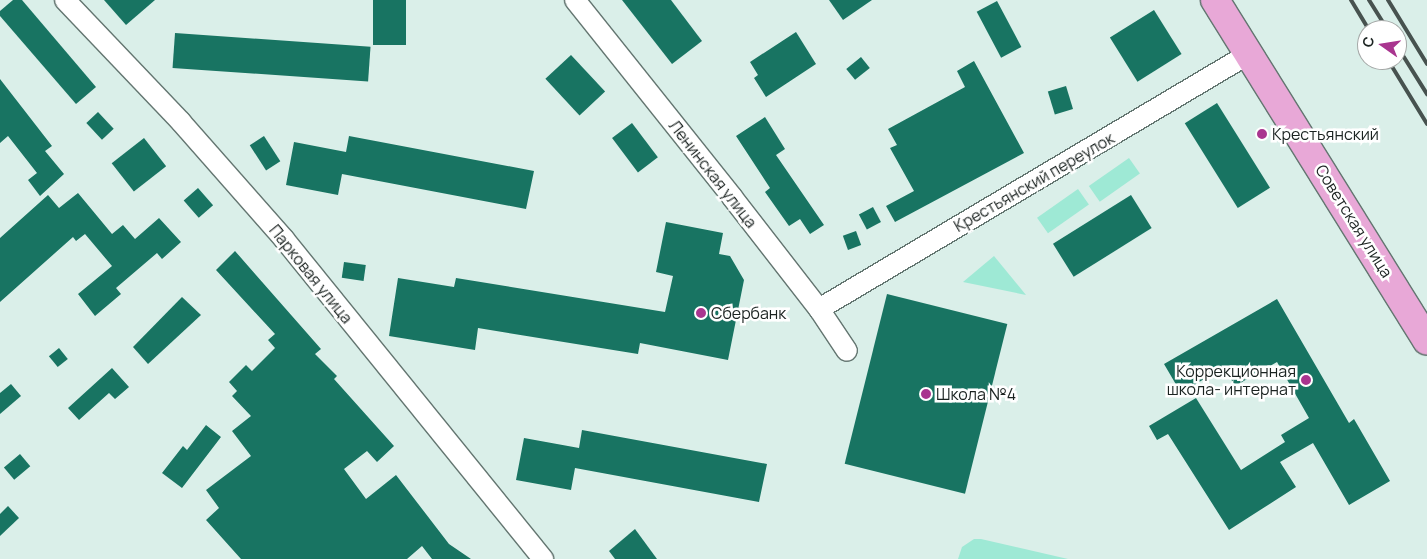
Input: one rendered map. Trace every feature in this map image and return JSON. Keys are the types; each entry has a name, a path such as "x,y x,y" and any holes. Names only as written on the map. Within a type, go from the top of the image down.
{"main road":[{"name":"Советская улица","path":"1215,0 1427,340"}],"street":[{"name":"Парковая улица","path":"65,0 284,239 532,555"},
{"name":"Ленинская улица","path":"575,0 819,309 847,351"},
{"name":"Крестьянский переулок","path":"819,309 1249,54"}],"green space":[{"path":"1129,158 1140,174 1100,202 1089,186"},
{"path":"1078,189 1089,205 1048,233 1037,218"},
{"path":"994,256 1026,295 963,282"},
{"path":"974,539 1068,559 958,559 962,547"}],"building":[{"path":"13,0 22,0 96,87 76,104 0,16 0,11"},
{"path":"104,0 155,0 126,25"},
{"path":"373,0 406,0 406,45 373,45"},
{"path":"622,0 671,0 702,41 672,64"},
{"path":"829,0 872,0 843,20"},
{"path":"997,1 1021,47 1001,58 977,12"},
{"path":"1154,10 1182,54 1137,82 1110,38"},
{"path":"796,32 816,64 766,97 754,78 758,75 750,62"},
{"path":"175,33 371,47 368,82 173,68"},
{"path":"571,55 605,92 580,115 545,79"},
{"path":"861,57 870,68 855,80 846,69"},
{"path":"974,61 1024,153 895,222 886,206 914,191 890,148 897,145 888,129 965,87 957,71"},
{"path":"0,79 52,146 45,151 64,174 40,196 28,180 37,173 8,136 0,143"},
{"path":"1066,86 1073,109 1055,115 1048,92"},
{"path":"1217,103 1270,188 1238,208 1185,123"},
{"path":"98,112 114,129 102,140 86,123"},
{"path":"765,117 785,149 776,155 824,225 810,234 800,219 789,226 765,192 770,188 736,136"},
{"path":"632,123 658,157 638,172 612,138"},
{"path":"264,136 280,161 266,170 250,145"},
{"path":"349,136 534,171 526,209 342,174 338,195 286,185 294,142 346,152"},
{"path":"144,138 166,166 134,192 112,163"},
{"path":"198,188 213,205 199,218 184,200"},
{"path":"78,193 112,234 123,225 135,239 159,218 181,242 162,259 157,253 116,288 121,294 95,316 78,294 112,266 85,234 76,241 73,237 0,302 0,238 48,195 59,208"},
{"path":"1131,195 1152,228 1074,277 1053,244"},
{"path":"873,207 881,222 867,230 859,215"},
{"path":"666,222 723,233 719,254 730,256 744,280 728,360 640,343 638,354 478,328 475,350 389,336 398,278 454,287 456,278 665,312 673,276 656,272"},
{"path":"856,231 861,245 848,250 843,236"},
{"path":"235,251 321,349 315,354 337,376 334,379 394,446 377,462 367,451 344,469 366,499 396,475 449,544 471,559 432,559 422,546 407,559 241,559 206,520 219,508 206,490 251,456 232,431 251,416 232,396 237,391 229,382 246,365 252,371 275,348 268,340 275,334 216,270"},
{"path":"344,262 366,265 364,281 342,278"},
{"name":"Школа №4","path":"887,294 1007,324 965,494 845,464"},
{"path":"182,297 201,315 148,364 133,347"},
{"path":"1277,299 1349,423 1354,419 1390,481 1349,505 1313,443 1280,462 1296,487 1229,530 1168,434 1157,440 1149,426 1196,398 1241,470 1285,442 1281,435 1309,418 1277,362 1235,386 1224,367 1181,393 1164,364"},
{"path":"59,348 68,359 58,367 49,356"},
{"path":"112,368 129,387 115,399 109,393 79,420 68,408"},
{"path":"11,384 21,396 0,414 0,393"},
{"path":"206,425 221,437 182,488 162,473 183,446 187,450"},
{"path":"582,430 767,464 759,502 575,468 571,490 516,480 524,438 579,448"},
{"path":"20,454 30,466 14,480 4,467"},
{"path":"8,506 19,518 0,536 0,514"},
{"path":"635,529 657,559 615,559 609,551"}],"railway":[{"path":"1351,0 1363,20"},
{"path":"1369,0 1382,20"},
{"path":"1388,0 1427,64"},
{"path":"1407,62 1427,94"},
{"path":"1394,70 1427,124"}],"place":[{"name":"Крестьянский","path":"1262,134"},
{"name":"Сбербанк","path":"701,313"},
{"name":"Коррекционная школа- интернат","path":"1306,380"},
{"name":"Школа №4","path":"926,394"}]}
